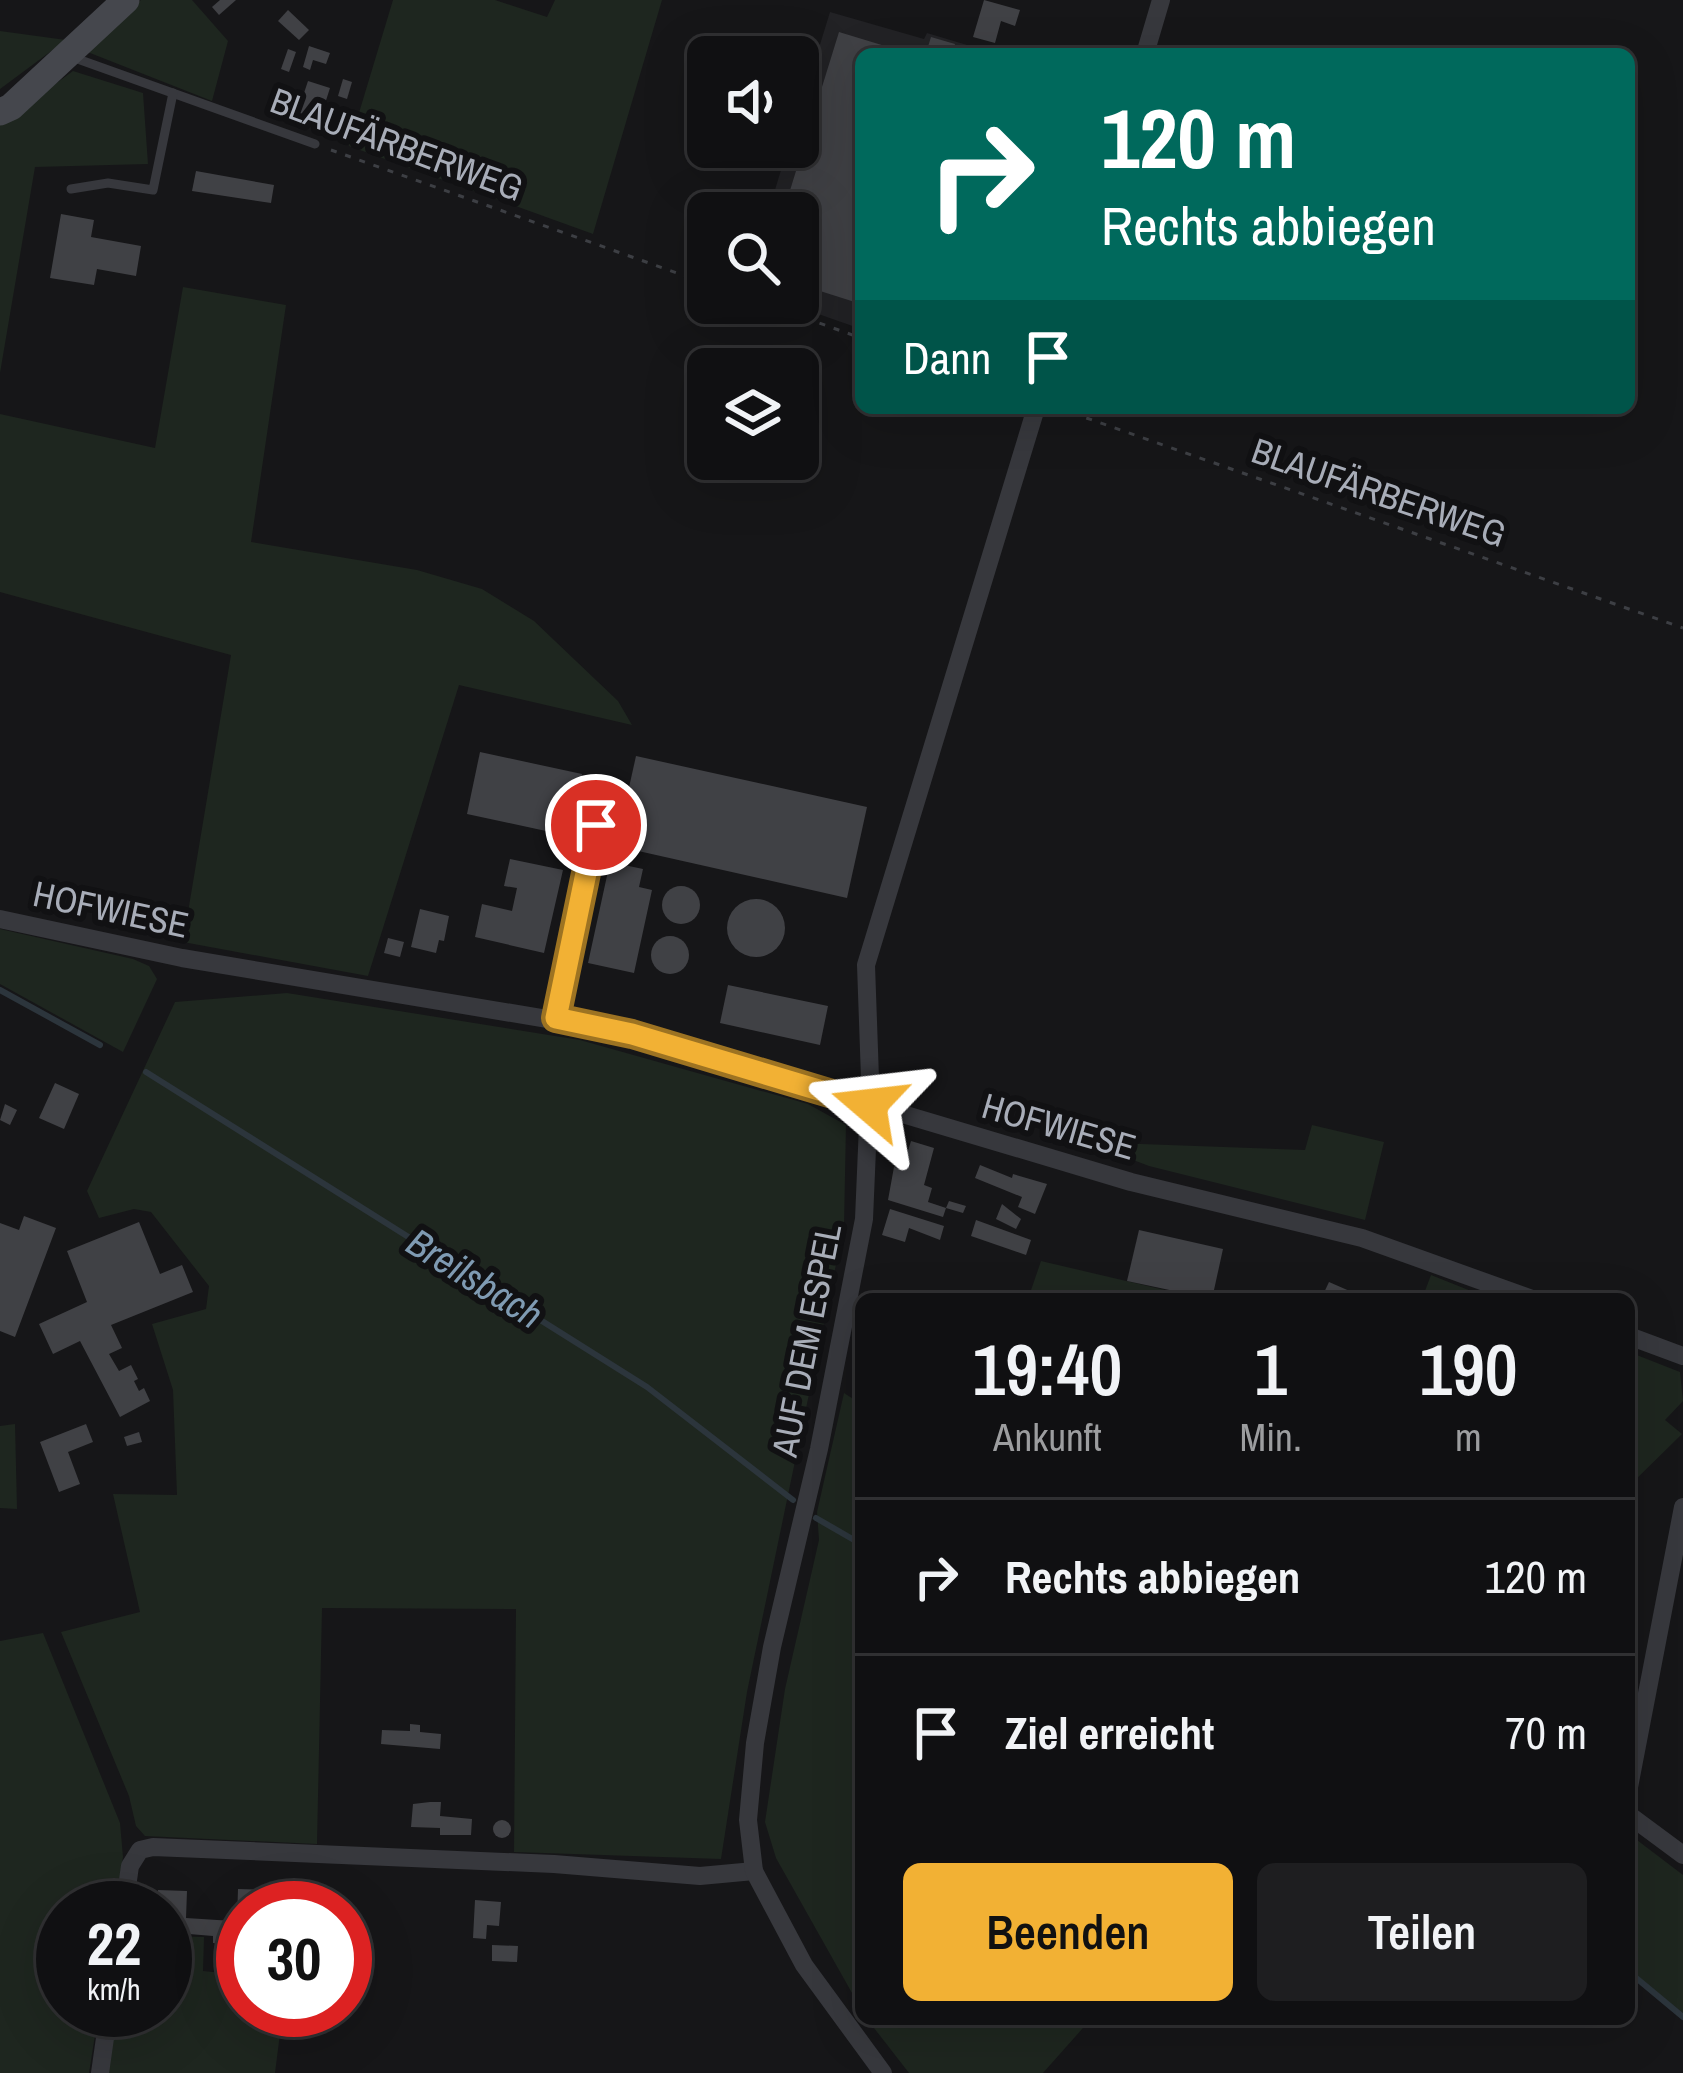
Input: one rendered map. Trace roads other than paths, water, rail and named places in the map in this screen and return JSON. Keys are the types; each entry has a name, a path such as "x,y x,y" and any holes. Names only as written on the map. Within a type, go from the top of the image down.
{"street":[{"path":"0,112 126,0"},
{"path":"1146,48 1161,0"},
{"name":"AUF DEM ESPEL","path":"883,2073 804,1965 754,1871 748,1820 755,1743 864,1220 869,1105 866,965 1034,414"},
{"name":"HOFWIESE","path":"0,919 182,958 556,1018 654,1040 1131,1182 1362,1238 1515,1293"},
{"path":"1635,1338 1683,1356"},
{"path":"1635,1756 1683,1507"},
{"path":"1635,1820 1683,1856"},
{"path":"128,1881 140,1850 153,1847 554,1864 700,1876 754,1871"},
{"path":"100,2073 105,2037"}],"lane":[{"name":"BLAUFÄRBERWEG","path":"68,56 315,144"},
{"path":"71,189 108,184 153,190 173,93"},
{"path":"556,1018 596,825"}],"waterway":[{"name":"Breilsbach","path":"0,990 100,1045"},
{"name":"Breilsbach","path":"146,1072 647,1387 793,1500"},
{"name":"Breilsbach","path":"816,1518 855,1541"},
{"name":"Breilsbach","path":"1635,1977 1683,2017"}]}
